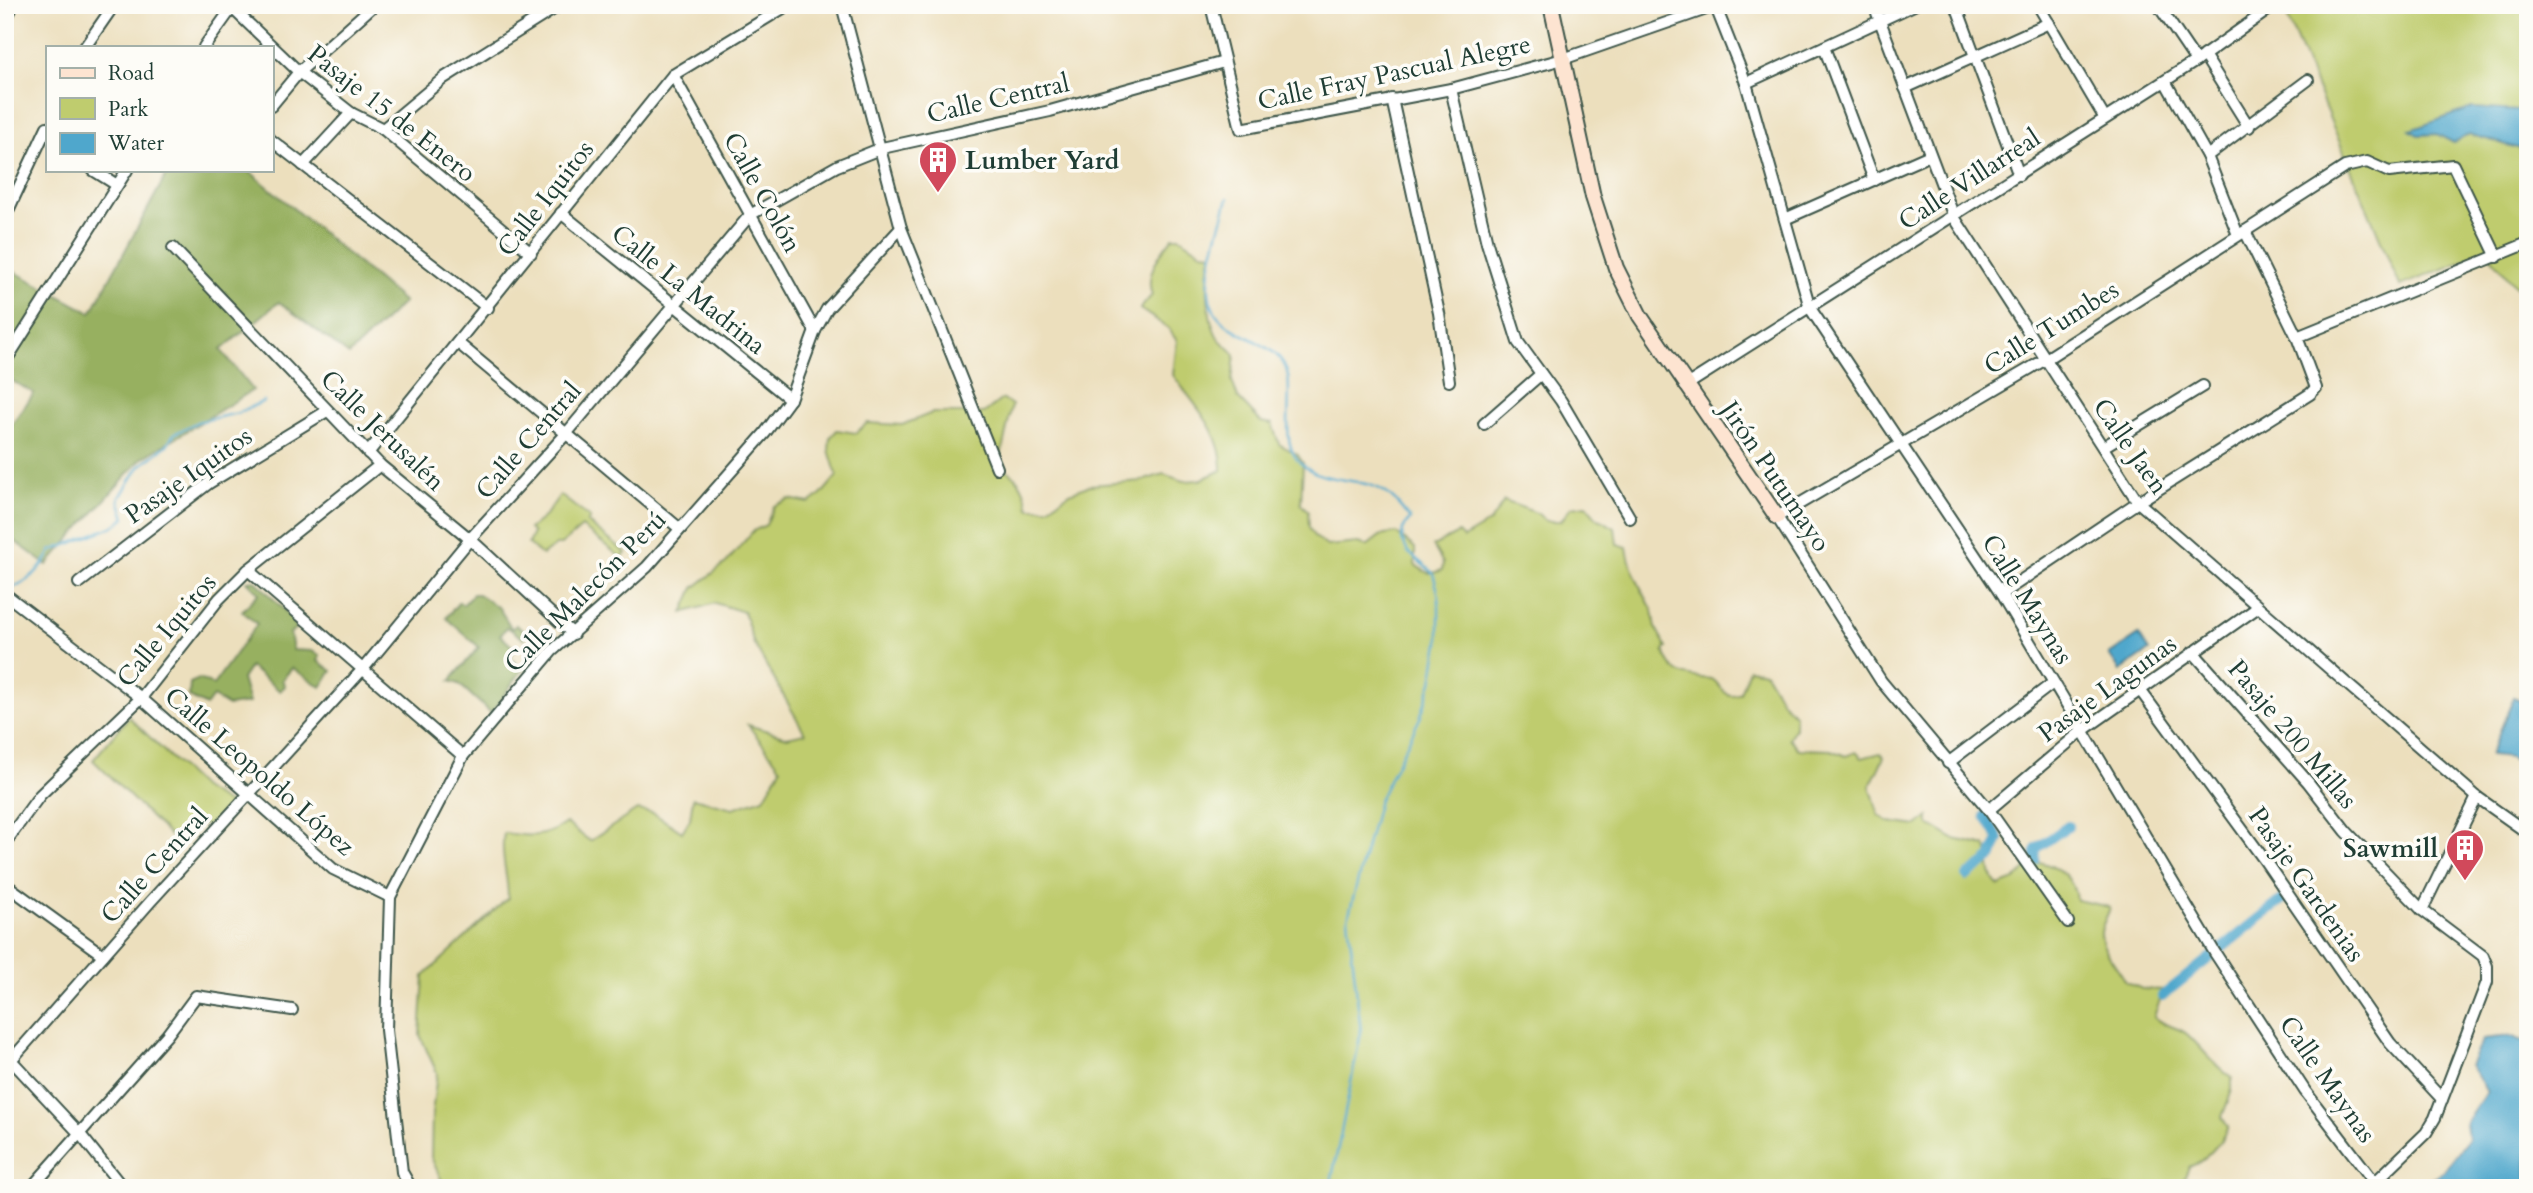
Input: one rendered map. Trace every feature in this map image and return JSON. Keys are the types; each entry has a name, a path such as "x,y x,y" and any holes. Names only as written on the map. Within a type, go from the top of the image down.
{"street":[{"path":"5,21 13,5"},
{"path":"86,46 114,5"},
{"path":"273,104 299,72 374,5"},
{"path":"383,129 444,78 559,5"},
{"name":"Calle Iquitos","path":"368,453 488,308 673,75 788,5"},
{"path":"842,5 901,228 998,468"},
{"path":"1211,5 1224,62"},
{"name":"Jirón Putumayo","path":"1551,5 1593,197 1616,268 1640,316 1685,386 1777,517 1881,681 1989,810 2068,922"},
{"name":"Calle Jaen","path":"1874,5 1954,217 2138,502 2477,797 2525,831"},
{"path":"1746,83 1914,5"},
{"path":"1956,5 2019,175"},
{"path":"2038,5 2104,117"},
{"path":"2158,5 2249,127"},
{"name":"Calle Villarreal","path":"1685,386 1954,217 2104,117 2200,58 2275,5"},
{"path":"205,46 231,6"},
{"name":"Pasaje 15 de Enero","path":"231,6 272,46"},
{"name":"Calle Fray Pascual Alegre","path":"1224,62 1241,129 1451,89 1563,58 1716,6"},
{"name":"Calle Maynas","path":"1716,6 1746,83 1810,308 1904,444 2001,594 2221,962 2305,1091 2372,1186"},
{"path":"1905,88 2049,23"},
{"name":"Pasaje 15 de Enero","path":"273,47 299,72 351,113 383,129 531,253"},
{"path":"1824,47 1874,180"},
{"name":"Calle Central","path":"8,1064 103,955 363,669 470,539 566,434 750,215 837,166 882,148 1050,111 1224,62"},
{"name":"Calle Colón","path":"673,75 815,331"},
{"path":"2001,594 2316,388 2297,337 2241,233 2207,156 2165,80"},
{"path":"2207,156 2308,80"},
{"path":"1451,89 1487,243 1518,342 1541,374 1630,518"},
{"path":"1392,99 1439,313 1449,381"},
{"path":"303,166 351,113"},
{"path":"5,217 46,136"},
{"path":"273,142 488,308"},
{"path":"1785,219 1930,155"},
{"name":"Calle Tumbes","path":"1777,517 2046,359 2345,167 2367,162 2389,172 2454,165 2497,257"},
{"path":"96,172 117,185"},
{"path":"5,362 126,172"},
{"name":"Calle La Madrina","path":"561,213 790,399"},
{"name":"Calle Malecón Perú","path":"390,897 463,756 552,651 647,567 765,433 790,399 815,331 827,309 901,228"},
{"path":"2297,337 2528,243"},
{"name":"Calle Jerusalén","path":"173,248 380,465 470,539 573,634"},
{"path":"458,343 679,528"},
{"path":"1484,424 1541,374"},
{"path":"2103,447 2203,386"},
{"name":"Pasaje Iquitos","path":"79,583 209,483 327,411"},
{"name":"Calle Iquitos","path":"5,843 40,795 141,698 219,599 248,570 380,465"},
{"path":"248,570 463,756"},
{"name":"Calle Leopoldo López","path":"5,594 141,698 333,869 390,897"},
{"name":"Pasaje Lagunas","path":"1989,810 2082,731 2257,608"},
{"name":"Pasaje 200 Millas","path":"2193,652 2308,782 2346,831 2422,909 2483,956 2487,965 2487,982 2442,1099"},
{"path":"1948,763 2053,683"},
{"name":"Pasaje Gardenias","path":"2140,690 2263,858 2390,1043 2442,1099"},
{"path":"2422,909 2477,797"},
{"path":"5,884 103,955"},
{"path":"390,897 387,1058 402,1172 411,1188"},
{"path":"31,1188 167,1035 192,1000 206,996 292,1010"},
{"path":"8,1064 80,1134 123,1188"},
{"path":"2372,1186 2426,1133 2442,1099"}],"green space":[{"path":"2282,5 2528,5 2528,104 2518,111 2472,108 2418,135 2437,134 2454,143 2469,134 2528,151 2528,301 2487,252 2400,286"},
{"path":"168,172 250,172 404,302 349,355 279,302 221,350 253,390 141,459 47,565 5,534 5,434 34,393 5,377 5,290 15,272 91,313"},
{"path":"1173,237 1179,237 1202,252 1212,253 1208,283 1210,316 1217,337 1235,355 1232,381 1238,398 1261,422 1272,424 1279,444 1297,454 1303,463 1301,504 1308,511 1309,528 1314,536 1327,546 1359,543 1367,546 1380,536 1396,533 1415,548 1415,565 1434,573 1442,570 1443,563 1433,546 1458,533 1463,538 1490,522 1504,501 1537,513 1546,521 1561,521 1571,507 1586,505 1597,518 1615,528 1617,544 1627,547 1633,570 1667,648 1664,650 1667,659 1681,674 1712,679 1724,692 1734,695 1740,693 1749,669 1765,672 1783,703 1795,715 1795,728 1789,738 1798,749 1831,750 1846,756 1856,752 1862,758 1880,753 1884,757 1870,786 1879,815 1889,822 1917,826 1929,817 1929,824 1954,839 1986,846 1992,877 1999,886 2015,880 2034,861 2050,865 2068,878 2075,891 2076,900 2110,907 2101,930 2102,940 2126,982 2142,989 2164,990 2154,1016 2184,1032 2232,1078 2232,1090 2222,1117 2228,1127 2212,1151 2189,1167 2180,1188 445,1188 431,1157 437,1073 420,1035 424,976 508,898 504,833 537,835 566,823 590,841 637,810 653,813 682,832 690,819 693,798 733,808 764,798 781,768 748,725 787,737 805,733 754,644 744,612 715,603 683,613 694,588 727,562 753,531 766,525 774,506 789,499 809,503 821,495 837,476 829,450 830,438 837,430 856,433 867,423 902,425 932,413 984,413 1002,399 1012,405 999,465 1020,482 1029,508 1048,508 1070,493 1090,485 1142,481 1163,474 1184,481 1200,480 1222,470 1218,444 1206,419 1173,375 1177,341 1168,328 1140,309 1152,295 1150,280 1155,264"},
{"path":"560,495 590,518 587,522 626,553 622,558 582,527 561,545 556,545 542,555 528,544 533,533 529,529 545,516"},
{"path":"255,580 290,616 297,628 290,633 293,650 312,651 320,656 318,661 332,671 321,687 292,668 282,680 285,686 280,691 250,667 242,679 249,703 228,706 213,697 206,706 189,697 190,683 199,679 213,685 257,624 242,611 259,593 247,581"},
{"path":"473,594 478,594 499,608 512,629 516,625 528,633 524,639 507,627 500,635 515,649 510,658 523,669 491,713 459,684 450,681 479,647 446,618 459,602 463,605"},
{"path":"129,717 202,788 231,805 209,827 191,818 176,837 169,835 93,760"}],"water":[{"path":"2528,104 2528,151 2469,134 2454,143 2437,134 2418,135 2410,130 2472,108 2518,111"},
{"path":"2139,635 2149,651 2120,671 2109,655"},
{"path":"2514,697 2528,707 2528,766 2509,757 2490,755"},
{"path":"2510,1036 2526,1042 2528,1188 2421,1188 2444,1170 2468,1139 2466,1122 2487,1091 2470,1065 2483,1039"}],"waterway":[{"path":"1228,198 1210,269 1209,292 1213,308 1221,320 1273,352 1283,362 1289,385 1289,442 1297,459 1315,473 1369,485 1393,499 1410,519 1403,529 1402,540 1408,552 1433,573 1439,596 1439,643 1432,682 1420,718 1379,800 1348,918 1361,1032 1330,1188"},
{"path":"9,588 34,574 51,551 114,526 125,518 119,499 138,468 167,445 174,434 197,422 238,413 264,401"},
{"path":"1967,876 1991,858 1999,839 1985,816 1989,810"},
{"path":"2035,861 2036,849 2068,826"},
{"path":"2162,996 2287,896"}],"place":[{"name":"Lumber Yard","path":"938,194"},
{"name":"Sawmill","path":"2465,882"}]}
